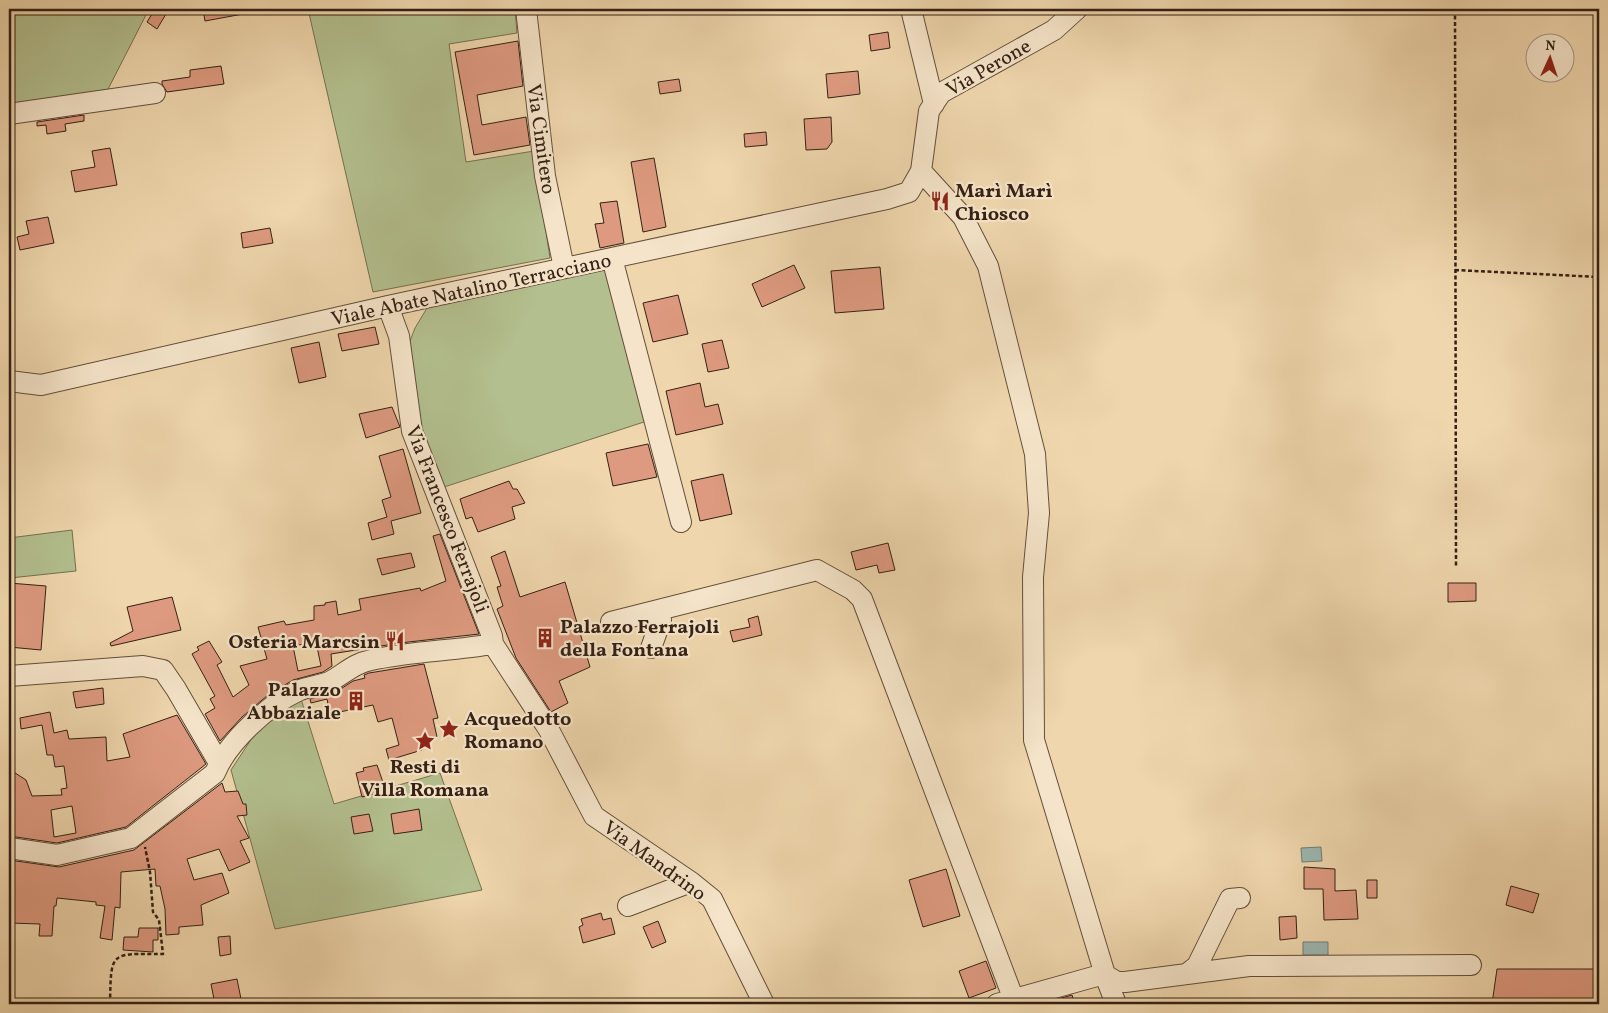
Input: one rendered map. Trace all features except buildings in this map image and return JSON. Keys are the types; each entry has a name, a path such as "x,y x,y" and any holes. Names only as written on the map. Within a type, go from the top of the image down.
{"street":[{"name":"Via Cimitero","path":"526,9 545,176 564,268"},
{"path":"911,9 934,104"},
{"name":"Via Perone","path":"921,171 929,111 941,93 1054,30 1077,9"},
{"path":"9,114 155,93"},
{"name":"Viale Abate Natalino Terracciano","path":"9,381 42,385 388,306 887,199 909,192 921,171"},
{"path":"921,171 963,217 988,266 1035,454 1039,513 1033,577 1034,740 1104,974 1116,1004"},
{"path":"612,258 681,522"},
{"name":"Via Francesco Ferrajoli","path":"388,306 399,336 412,431 441,512 492,636 493,644"},
{"path":"610,622 817,570 853,590 862,599 1005,1002 1104,974 1117,982 1125,982 1188,973 1284,965 1471,965"},
{"path":"650,648 661,620 660,610"},
{"path":"9,848 57,855 131,838 214,773 219,763 254,721 276,703 299,690 330,681 349,668 371,660 432,650 454,651 493,644"},
{"name":"Via Mandrino","path":"493,644 549,730 594,816 691,882 712,899 764,1004"},
{"path":"9,676 143,666 162,670 176,689 219,763"},
{"path":"628,906 691,882"},
{"path":"1188,973 1197,966 1230,899 1240,898"}],"path":[{"path":"1455,9 1456,568"},
{"path":"1455,270 1599,277"},
{"path":"110,1004 112,965 117,957 125,954 163,954 159,920 153,912 150,872 140,831"}],"green space":[{"path":"9,9 149,9 105,95 9,112"},
{"path":"308,9 515,9 517,33 449,44 466,162 534,151 550,258 373,292"},
{"path":"607,266 647,421 441,488 416,431 408,346 415,328 430,303"},
{"path":"72,530 76,571 10,578 9,538"},
{"path":"301,699 334,804 440,773 482,890 275,929 231,770 256,732"}],"water":[{"path":"1321,847 1322,861 1302,862 1301,848"},
{"path":"1303,942 1328,942 1328,955 1303,955"}],"place":[{"name":"Marì Marì Chiosco","path":"940,201"},
{"name":"Palazzo Ferrajoli della Fontana","path":"545,638"},
{"name":"Osteria Marcsin","path":"395,641"},
{"name":"Palazzo Abbaziale","path":"356,701"},
{"name":"Acquedotto Romano","path":"449,729"},
{"name":"Resti di Villa Romana","path":"425,741"}]}
